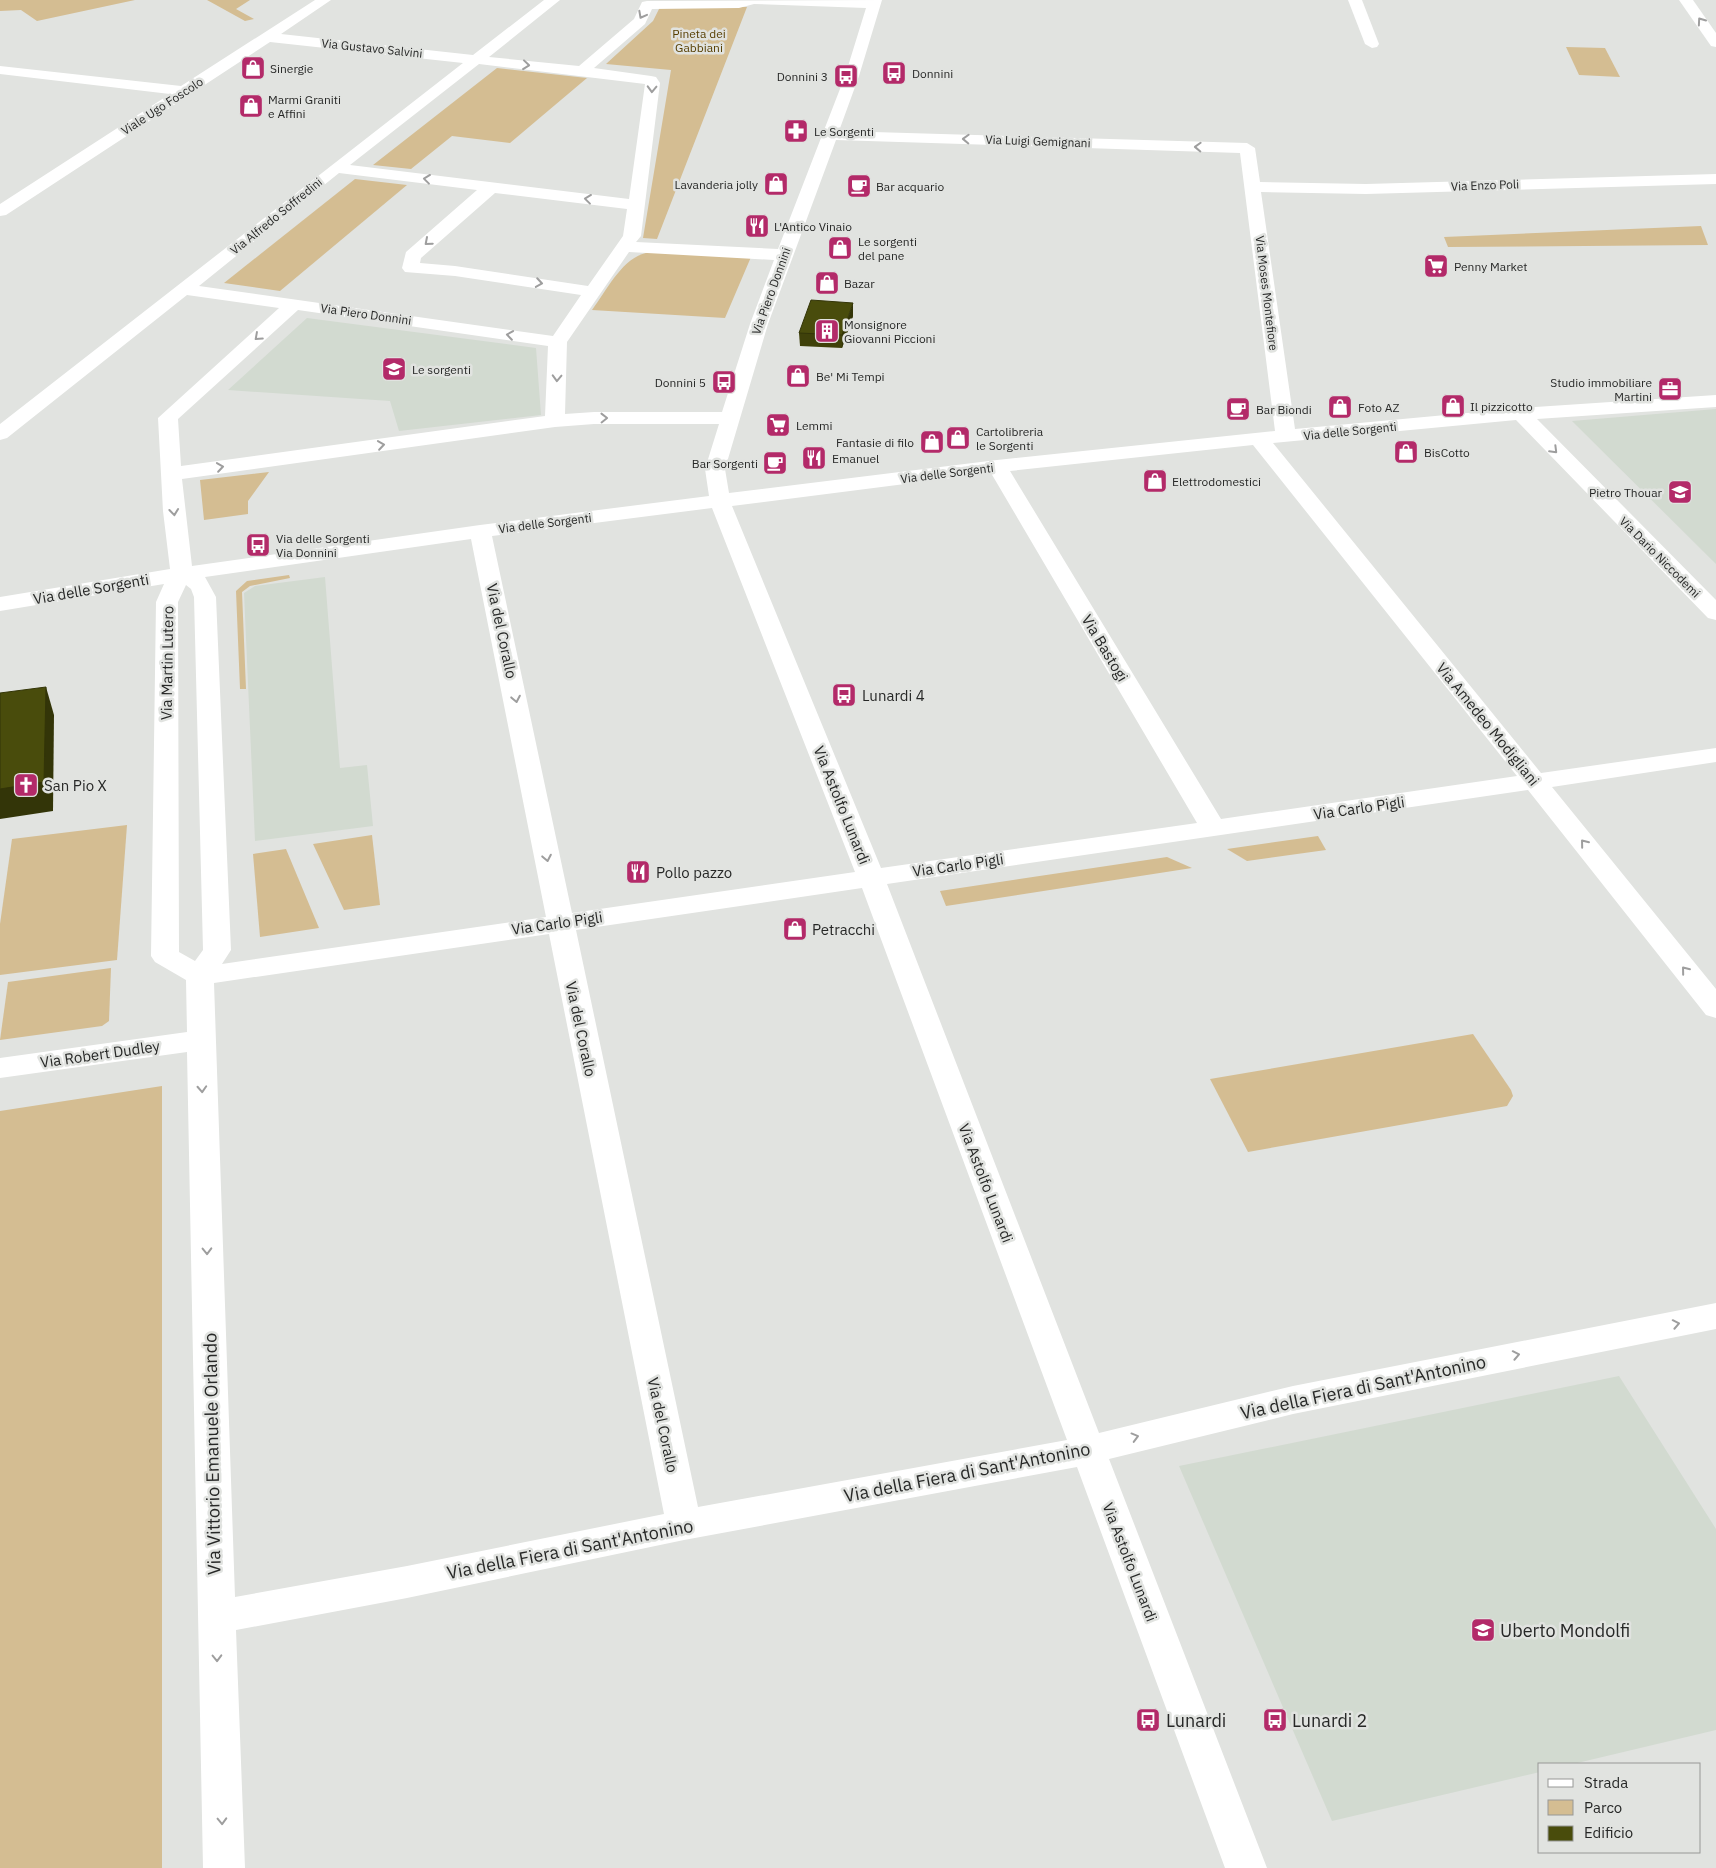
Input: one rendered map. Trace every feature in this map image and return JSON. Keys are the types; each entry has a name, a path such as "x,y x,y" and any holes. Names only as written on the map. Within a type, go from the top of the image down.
{"street":[{"name":"Viale Ugo Foscolo","path":"0,211 324,0"},
{"name":"Via Alfredo Soffredini","path":"0,434 336,168 478,60 553,0"},
{"path":"582,71 640,20 647,5 738,4 754,0 875,2"},
{"path":"1355,0 1372,44"},
{"path":"1686,0 1716,43"},
{"name":"Via Piero Donnini","path":"720,501 715,469 752,343 856,64 875,2"},
{"name":"Via Gustavo Salvini","path":"267,37 582,71"},
{"path":"0,70 184,91"},
{"path":"555,421 558,342 632,236 649,126 653,81 638,77 582,71"},
{"name":"Via Luigi Gemignani","path":"830,135 1247,148"},
{"name":"Via Moses Montefiore","path":"1247,148 1254,187 1286,437"},
{"path":"336,168 636,205"},
{"name":"Via Enzo Poli","path":"1254,187 1366,189 1716,179"},
{"path":"491,187 412,256 411,268 455,271 594,292"},
{"path":"626,246 784,255"},
{"name":"Via Piero Donnini","path":"185,289 558,342"},
{"path":"200,1040 200,976 217,950 205,597 201,584 194,578 182,574 171,474 168,418 294,304"},
{"name":"Via delle Sorgenti","path":"0,604 182,574 480,531 997,466 1174,446 1260,440 1521,414 1716,401"},
{"name":"Via Dario Niccodemi","path":"1521,414 1716,613"},
{"path":"171,474 555,421 594,418 729,418"},
{"name":"Via Amedeo Modigliani","path":"1260,440 1716,1008"},
{"name":"Via Bastogi","path":"997,466 1214,829"},
{"name":"Via Astolfo Lunardi","path":"720,501 872,878 1246,1868"},
{"name":"Via del Corallo","path":"480,531 684,1525"},
{"name":"Via Martin Lutero","path":"182,574 173,587 167,602 165,956 200,976"},
{"name":"Via Carlo Pigli","path":"200,976 1716,755"},
{"name":"Via Robert Dudley","path":"0,1068 200,1040"},
{"name":"Via Vittorio Emanuele Orlando","path":"200,1040 224,1868"},
{"name":"Via della Fiera di Sant'Antonino","path":"216,1617 407,1582 684,1525 1088,1450 1171,1428 1294,1400 1716,1316"}],"shaded area":[{"name":"Le sorgenti","path":"307,318 536,348 541,415 399,431 390,401 228,390"},
{"name":"Pietro Thouar","path":"1716,409 1716,564 1572,421"},
{"path":"325,577 340,768 367,765 373,826 255,841 244,593 255,586"},
{"name":"Uberto Mondolfi","path":"1619,1376 1716,1529 1716,1730 1577,1763 1538,1763 1538,1772 1332,1821 1179,1466"}],"green space":[{"path":"0,0 135,0 37,21 21,10 0,11"},
{"path":"207,0 250,0 236,9 254,19 245,21"},
{"name":"Pineta dei Gabbiani","path":"660,7 747,7 657,239 643,238 671,70 606,64 653,21"},
{"path":"1566,47 1605,48 1620,77 1579,75"},
{"path":"497,68 587,78 510,143 452,136 411,169 373,165"},
{"path":"355,179 407,185 280,291 224,283"},
{"path":"1701,226 1708,245 1448,247 1444,237"},
{"path":"651,252 751,257 725,318 592,310 624,266 641,254"},
{"path":"269,472 248,501 248,514 204,520 200,480"},
{"path":"289,575 290,578 250,586 242,592 246,689 240,689 236,591 247,581"},
{"path":"127,825 117,960 0,975 0,924 12,839"},
{"path":"372,835 380,905 344,910 313,844"},
{"path":"1318,836 1326,850 1247,861 1227,849"},
{"path":"286,849 319,928 260,937 253,854"},
{"path":"1167,857 1192,868 946,906 940,891"},
{"path":"111,968 109,1021 102,1026 0,1040 8,982"},
{"path":"1473,1034 1511,1090 1513,1096 1507,1106 1248,1152 1210,1079"},
{"path":"162,1086 162,1868 0,1868 0,1111"}],"building":[{"path":"811,300 853,303 842,335 799,333"},
{"path":"46,687 44,782 0,789 0,693"}],"place":[{"name":"Sinergie","path":"253,68"},
{"name":"Donnini","path":"894,73"},
{"name":"Donnini 3","path":"846,76"},
{"name":"Marmi Graniti e Affini","path":"251,106"},
{"name":"Le Sorgenti","path":"796,131"},
{"name":"Lavanderia jolly","path":"776,184"},
{"name":"Bar acquario","path":"859,186"},
{"name":"L'Antico Vinaio","path":"757,226"},
{"name":"Le sorgenti del pane","path":"840,248"},
{"name":"Penny Market","path":"1436,266"},
{"name":"Bazar","path":"827,283"},
{"name":"Monsignore Giovanni Piccioni","path":"827,331"},
{"name":"Le sorgenti","path":"394,369"},
{"name":"Be' Mi Tempi","path":"798,376"},
{"name":"Donnini 5","path":"724,382"},
{"name":"Studio immobiliare Martini","path":"1670,389"},
{"name":"Il pizzicotto","path":"1453,406"},
{"name":"Foto AZ","path":"1340,407"},
{"name":"Bar Biondi","path":"1238,409"},
{"name":"Lemmi","path":"778,425"},
{"name":"Cartolibreria le Sorgenti","path":"958,438"},
{"name":"Fantasie di filo","path":"932,442"},
{"name":"BisCotto","path":"1406,452"},
{"name":"Emanuel","path":"814,458"},
{"name":"Bar Sorgenti","path":"775,463"},
{"name":"Elettrodomestici","path":"1155,481"},
{"name":"Pietro Thouar","path":"1680,492"},
{"name":"Via delle Sorgenti Via Donnini","path":"258,545"},
{"name":"Lunardi 4","path":"844,695"},
{"name":"San Pio X","path":"26,785"},
{"name":"Pollo pazzo","path":"638,872"},
{"name":"Petracchi","path":"795,929"},
{"name":"Uberto Mondolfi","path":"1483,1630"},
{"name":"Lunardi","path":"1148,1720"},
{"name":"Lunardi 2","path":"1275,1720"}]}
